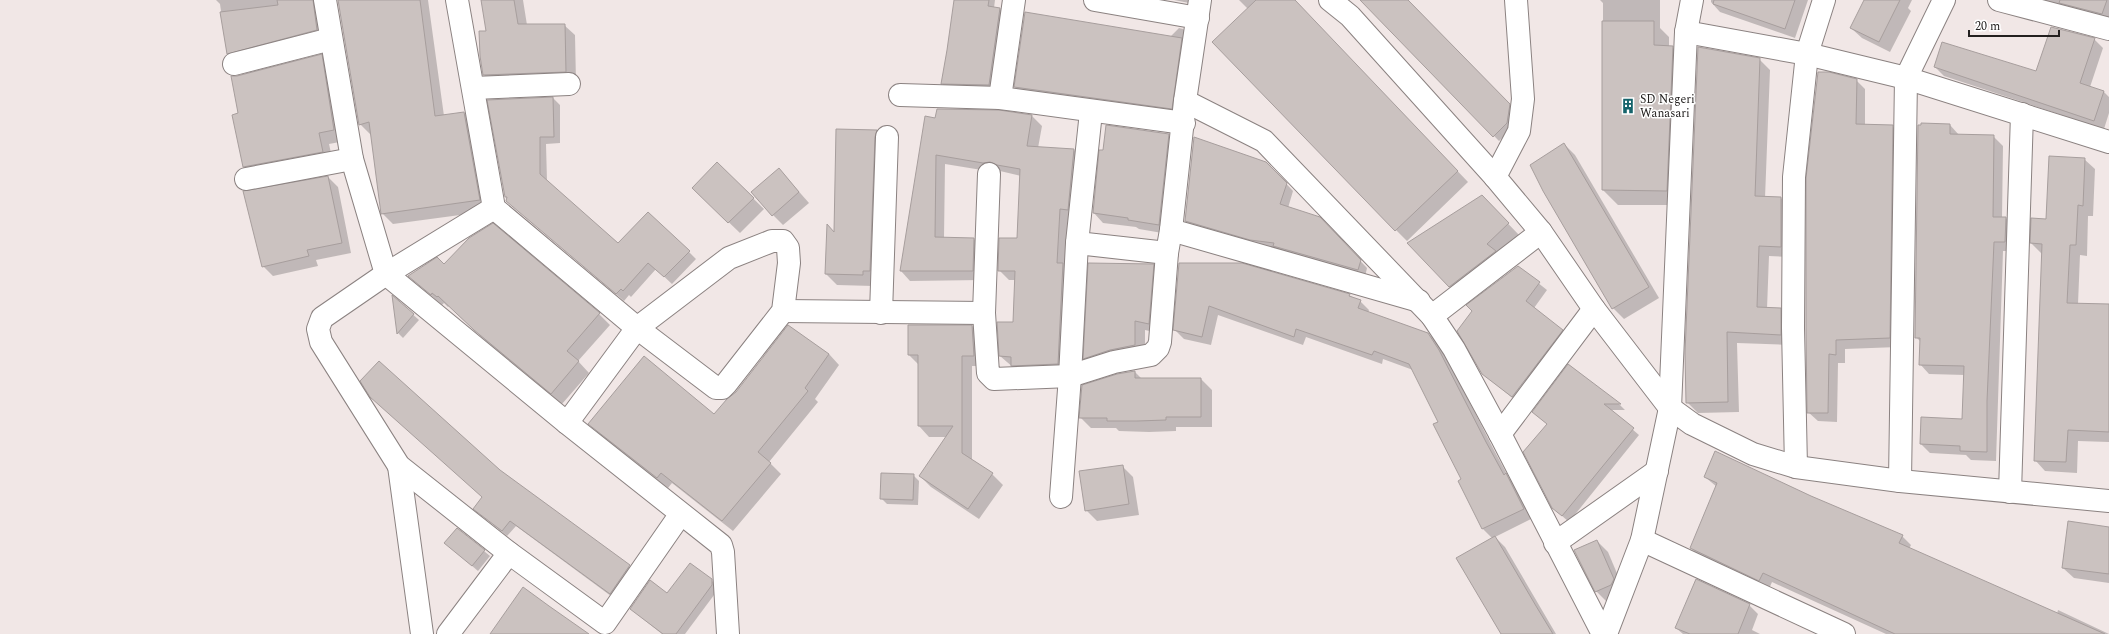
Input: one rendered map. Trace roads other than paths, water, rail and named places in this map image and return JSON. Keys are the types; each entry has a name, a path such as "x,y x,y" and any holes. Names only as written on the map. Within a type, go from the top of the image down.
{"street":[{"path":"325,0 352,159 386,274 567,424 722,547 728,634"},
{"path":"457,0 474,88 494,208 637,328 716,388 722,388 783,311 789,253 785,242 777,240 729,258 637,328 567,424"},
{"path":"1000,98 1014,0"},
{"path":"989,174 984,313 988,373 994,379 1070,376 1114,362 1151,355 1155,352 1160,342 1167,253 1184,123 1185,101 1199,9 1095,0"},
{"path":"1330,0 1350,8 1495,177 1541,232 1594,309 1670,408 1692,424 1753,454 1796,467 1900,481 2109,501"},
{"path":"1495,177 1519,131 1523,99 1516,0"},
{"path":"1604,634 1642,540 1670,408 1686,32 1692,0"},
{"path":"1796,467 1793,328 1794,177 1807,54 1824,0"},
{"path":"1900,481 1906,78 1944,0"},
{"path":"1999,0 2109,29"},
{"path":"1686,32 1807,54 1906,78 2109,142"},
{"path":"234,64 331,40"},
{"path":"474,88 569,84"},
{"path":"900,95 1000,98 1091,112 1184,123"},
{"path":"1185,101 1264,141 1426,309 1454,349 1604,634"},
{"path":"1061,497 1070,376 1077,243 1091,112"},
{"path":"2010,492 2022,114"},
{"path":"881,313 887,137"},
{"path":"246,179 352,159"},
{"path":"494,208 386,274 322,318 318,329 321,342 399,466 601,628 680,515"},
{"path":"1171,230 1426,309"},
{"path":"1426,309 1541,232"},
{"path":"1077,243 1167,253"},
{"path":"1500,434 1594,309"},
{"path":"783,311 984,313"},
{"path":"399,466 422,634"},
{"path":"1555,543 1657,471"},
{"path":"1642,540 1844,634"},
{"path":"448,634 509,553"}],"place":[{"name":"SD Negeri Wanasari","path":"1628,106"}]}
